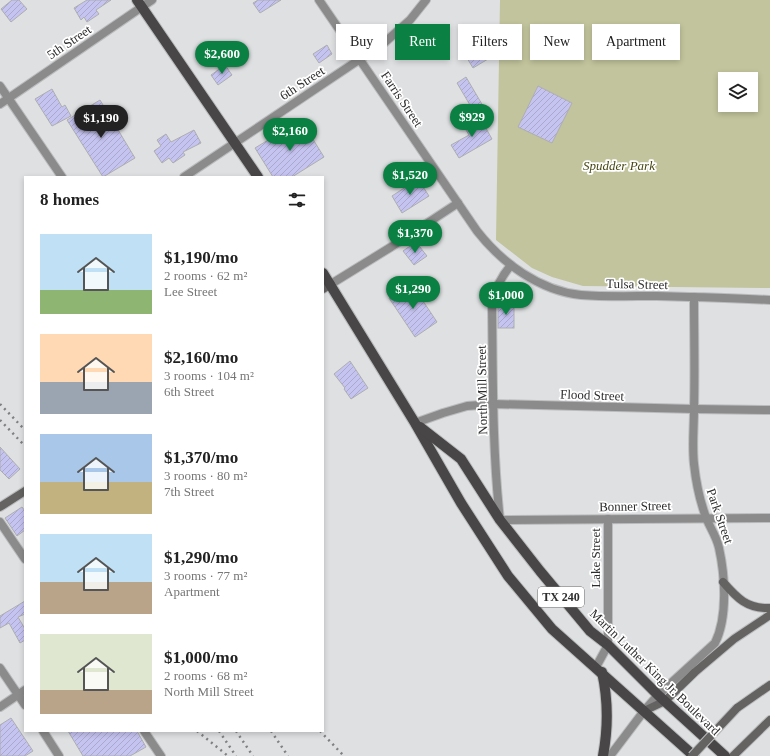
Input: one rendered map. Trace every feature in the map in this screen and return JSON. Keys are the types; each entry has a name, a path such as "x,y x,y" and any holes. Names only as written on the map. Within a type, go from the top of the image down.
{"main road":[{"path":"140,3 257,176"},
{"name":"Martin Luther King Jr. Boulevard","path":"324,276 327,286 415,423 461,504 508,576 552,629 693,756"},
{"name":"Martin Luther King Jr. Boulevard","path":"415,423 461,459 500,520 590,631 608,644 662,698 725,756"},
{"path":"0,508 24,492"},
{"path":"723,582 738,598 748,605 764,609 770,608"},
{"path":"644,711 696,672 734,639 770,614"},
{"path":"599,670 606,690 606,730 603,756"},
{"path":"693,756 737,708 770,685"},
{"path":"733,756 770,720"},
{"path":"760,729 770,723"}],"street":[{"name":"5th Street","path":"0,104 140,3 152,0"},
{"name":"Farris Street","path":"320,0 336,24"},
{"name":"6th Street","path":"387,40 410,20 426,0"},
{"name":"6th Street","path":"185,176 358,60"},
{"name":"Farris Street","path":"361,60 487,244 511,265"},
{"path":"0,86 61,176"},
{"path":"327,286 391,247 458,202"},
{"name":"Tulsa Street","path":"511,265 532,279 546,286 580,295 770,300"},
{"name":"North Mill Street","path":"500,520 493,404 492,303 499,282 511,265"},
{"name":"Park Street","path":"662,698 715,643 722,623 723,582 718,546 706,518 695,474 694,297"},
{"name":"Flood Street","path":"415,423 467,406 493,404 770,410"},
{"name":"Bonner Street","path":"500,520 770,518"},
{"name":"Lake Street","path":"599,670 608,644 608,519"},
{"path":"0,522 24,558"},
{"path":"0,668 22,693 0,707"},
{"path":"610,756 644,711"},
{"path":"44,732 59,756"},
{"path":"145,732 161,756"}],"green space":[{"name":"Spudder Park","path":"500,0 770,0 770,288 583,286 552,277 532,268 496,240 499,60 522,60 522,24 500,24"}],"building":[{"path":"12,0 19,0 27,9 11,22 1,9"},
{"path":"87,0 111,0 96,10 99,14 87,22 84,17 81,20 74,8"},
{"path":"258,0 281,0 260,13 253,3"},
{"path":"327,45 332,54 319,63 313,54"},
{"path":"468,60 486,60 473,68"},
{"path":"225,65 232,75 218,85 211,75"},
{"path":"466,77 486,111 477,117 457,83"},
{"path":"538,86 572,103 552,143 518,127"},
{"path":"52,89 62,107 65,105 71,116 52,126 35,99"},
{"path":"100,100 135,158 102,176 67,120"},
{"path":"479,116 492,139 459,158 451,145 469,135 463,125"},
{"path":"301,120 324,157 294,176 272,176 255,148"},
{"path":"194,130 201,143 183,152 185,155 173,163 169,158 162,163 154,151 161,146 157,140 166,134 171,142"},
{"path":"418,179 429,196 402,213 392,196"},
{"path":"416,242 427,256 414,265 403,251"},
{"path":"411,283 437,322 415,337 389,298"},
{"path":"498,305 514,305 514,328 498,328"},
{"path":"350,361 368,388 351,399 344,389 345,388 334,374"},
{"path":"0,447 20,469 9,479 0,470"},
{"path":"22,507 24,510 24,531 17,536 5,518"},
{"path":"24,602 24,614 18,617 24,627 24,641 20,643 9,623 0,628 0,616"},
{"path":"11,718 33,751 25,756 0,756 0,725"},
{"path":"69,732 138,732 146,747 130,756 83,756"}],"railway":[{"path":"0,404 24,429"},
{"path":"0,420 24,445"},
{"path":"198,732 228,756"},
{"path":"220,732 236,756"},
{"path":"237,732 253,756"},
{"path":"272,732 288,756"},
{"path":"321,732 344,756"}]}
